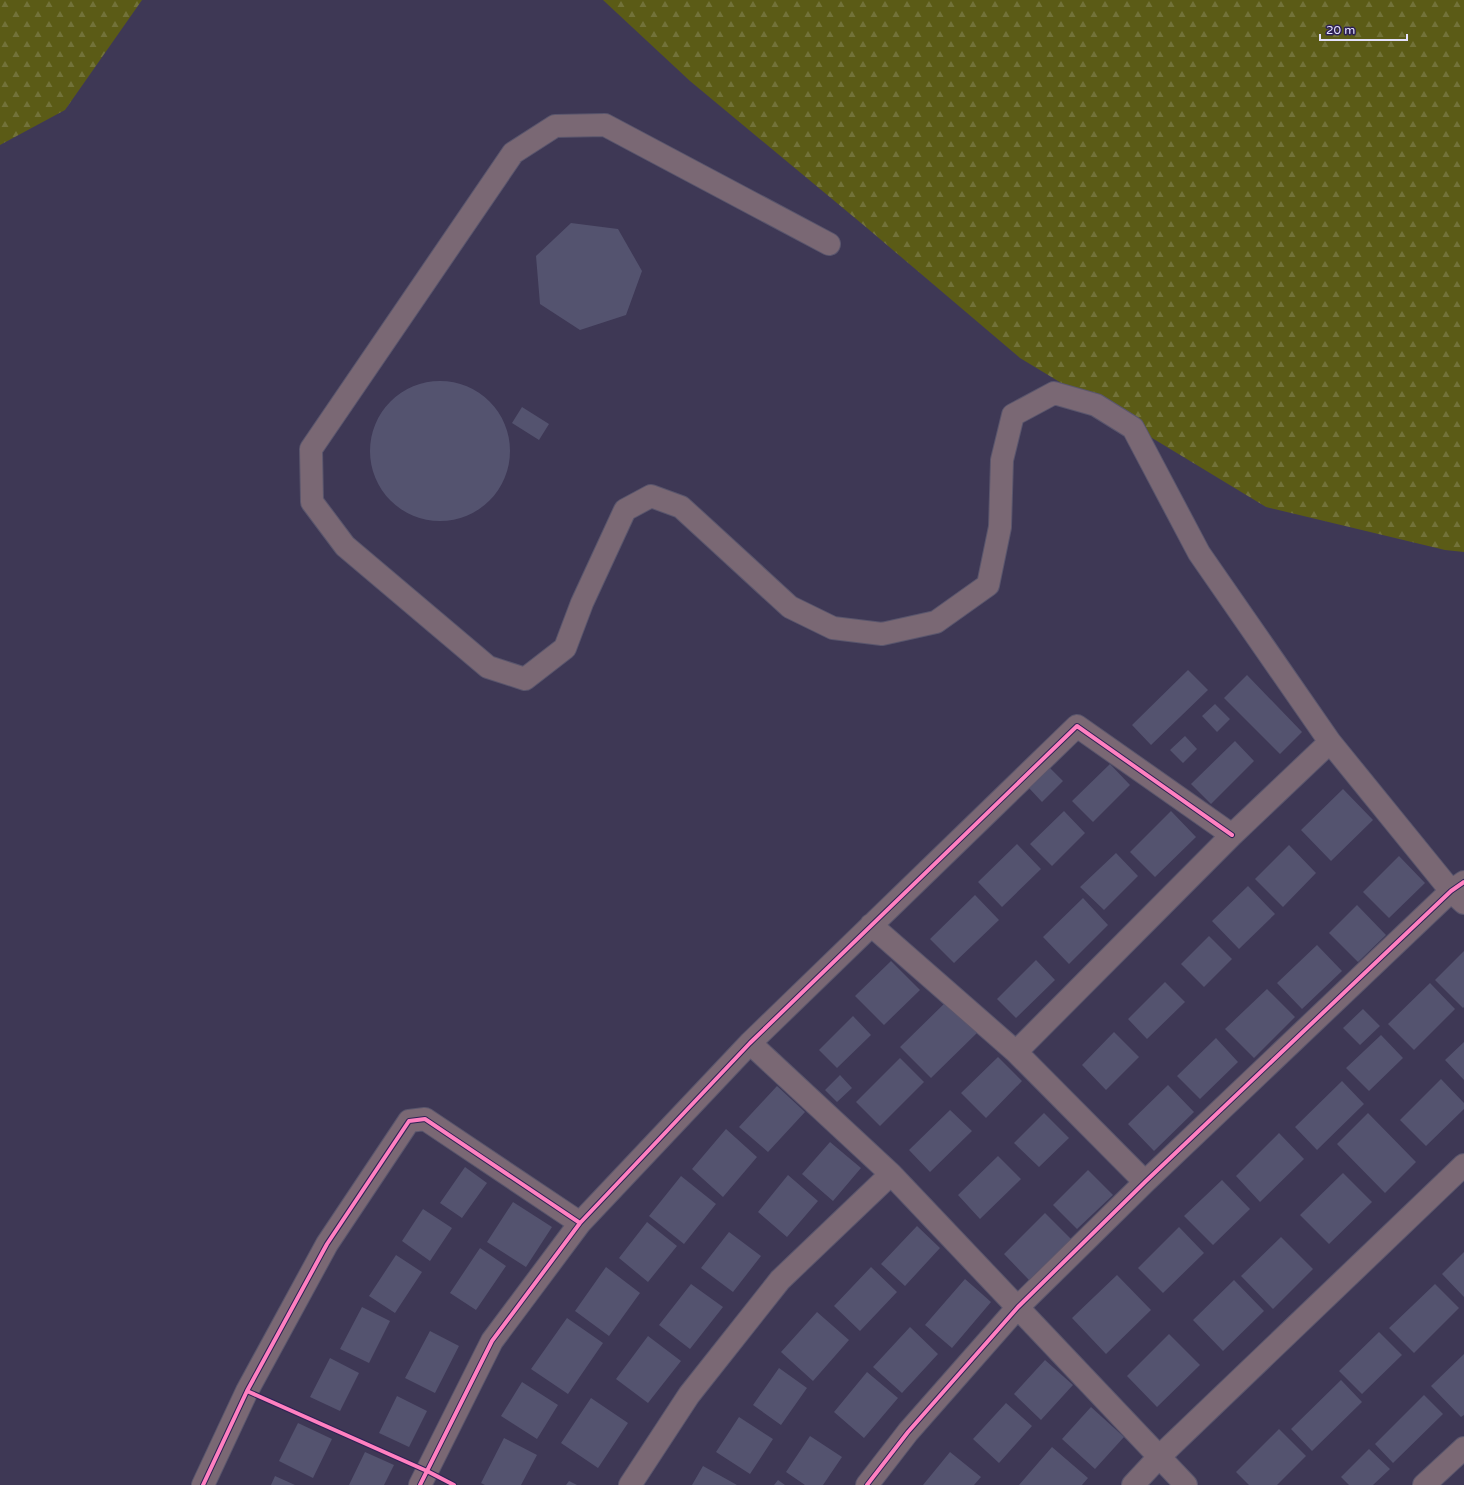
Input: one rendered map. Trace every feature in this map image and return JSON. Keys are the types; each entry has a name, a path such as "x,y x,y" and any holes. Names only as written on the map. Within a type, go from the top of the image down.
{"street":[{"path":"829,244 605,125 555,126 513,153 311,449 312,502 345,546 488,667 525,679 565,648 582,603 625,510 651,496 681,507 790,607 833,628 882,634 936,622 988,585 1000,527 1002,460 1013,415 1054,393 1096,405 1133,428 1199,553 1330,742 1460,892 1145,1182 1018,1307 908,1432 866,1485"},
{"path":"420,1485 492,1341 580,1223 750,1043 1077,726 1232,835"},
{"path":"1016,1052 1232,835 1330,742"},
{"path":"871,925 1016,1052 1145,1182"},
{"path":"750,1043 891,1174 1186,1485"},
{"path":"203,1485 247,1391 327,1244 409,1120 425,1119 580,1223"},
{"path":"1133,1485 1159,1457 1464,1165"},
{"path":"630,1485 689,1395 780,1280 891,1174"},
{"path":"1424,1485 1464,1448"}],"green space":[{"path":"0,0 142,0 65,110 0,145"},
{"path":"603,0 1464,0 1464,552 1445,550 1266,507 1020,358 867,228 690,81"}],"building":[{"path":"571,223 618,229 642,271 626,315 580,330 540,304 536,256"},
{"path":"447,381 473,389 494,407 505,424 509,437 509,465 505,478 498,490 484,505 467,516 454,520 433,521 407,513 386,495 375,478 371,465 370,444 378,418 396,397 413,386 426,382"},
{"path":"522,407 549,424 539,440 512,423"},
{"path":"1188,670 1208,690 1151,745 1132,725"},
{"path":"1247,675 1302,732 1280,754 1224,698"},
{"path":"1215,704 1230,719 1217,732 1202,716"},
{"path":"1185,736 1197,749 1183,763 1170,750"},
{"path":"1235,741 1254,761 1211,804 1191,784"},
{"path":"1110,764 1130,785 1093,822 1072,801"},
{"path":"1050,768 1063,781 1042,802 1029,788"},
{"path":"1343,789 1373,820 1331,861 1301,830"},
{"path":"1064,811 1085,833 1052,866 1030,844"},
{"path":"1171,811 1196,837 1155,877 1130,852"},
{"path":"1017,844 1041,869 1002,907 978,882"},
{"path":"1289,845 1316,873 1283,907 1255,879"},
{"path":"1116,853 1138,876 1104,910 1080,887"},
{"path":"1399,856 1425,883 1389,918 1363,892"},
{"path":"1248,886 1275,914 1239,949 1212,921"},
{"path":"975,895 999,920 954,963 930,939"},
{"path":"1083,898 1108,925 1069,964 1043,937"},
{"path":"1357,905 1386,935 1358,962 1329,933"},
{"path":"1209,936 1232,959 1204,987 1181,964"},
{"path":"1317,945 1342,971 1302,1009 1277,983"},
{"path":"1464,951 1464,1007 1463,1008 1435,980"},
{"path":"1036,960 1055,980 1016,1018 997,999"},
{"path":"891,961 920,990 884,1025 855,996"},
{"path":"1165,982 1185,1002 1147,1039 1128,1019"},
{"path":"1430,983 1455,1009 1414,1050 1388,1024"},
{"path":"1267,989 1295,1017 1254,1058 1225,1029"},
{"path":"948,1000 979,1031 931,1078 900,1047"},
{"path":"1363,1009 1380,1026 1360,1045 1343,1028"},
{"path":"853,1016 871,1035 837,1068 819,1050"},
{"path":"1114,1032 1139,1057 1106,1090 1082,1065"},
{"path":"1381,1035 1403,1058 1369,1091 1346,1068"},
{"path":"1216,1038 1238,1062 1200,1099 1177,1076"},
{"path":"1464,1042 1464,1080 1445,1060"},
{"path":"998,1057 1022,1081 986,1118 961,1093"},
{"path":"900,1058 924,1082 880,1126 856,1102"},
{"path":"840,1075 852,1088 837,1102 825,1090"},
{"path":"1441,1079 1464,1103 1464,1109 1426,1146 1400,1120"},
{"path":"1342,1081 1364,1104 1317,1150 1295,1127"},
{"path":"1168,1085 1194,1112 1154,1151 1128,1124"},
{"path":"777,1086 805,1112 768,1152 739,1127"},
{"path":"950,1110 972,1131 930,1172 909,1150"},
{"path":"1044,1113 1069,1138 1039,1167 1014,1143"},
{"path":"1368,1113 1416,1162 1385,1193 1337,1144"},
{"path":"726,1129 757,1157 723,1197 692,1169"},
{"path":"1279,1133 1304,1159 1260,1202 1236,1176"},
{"path":"830,1142 861,1168 833,1201 802,1174"},
{"path":"998,1156 1021,1179 980,1219 958,1195"},
{"path":"465,1167 487,1183 462,1218 440,1203"},
{"path":"1088,1170 1113,1195 1077,1229 1053,1205"},
{"path":"1343,1173 1372,1202 1329,1244 1300,1215"},
{"path":"788,1175 818,1201 787,1237 758,1212"},
{"path":"681,1176 716,1204 684,1244 649,1216"},
{"path":"1222,1180 1250,1209 1213,1245 1184,1216"},
{"path":"513,1202 552,1227 526,1267 487,1242"},
{"path":"423,1209 452,1228 430,1261 402,1241"},
{"path":"1045,1213 1071,1239 1029,1280 1004,1254"},
{"path":"647,1222 677,1246 648,1282 619,1258"},
{"path":"917,1226 940,1248 905,1286 881,1264"},
{"path":"1179,1227 1204,1253 1163,1293 1138,1268"},
{"path":"729,1232 761,1256 733,1292 701,1268"},
{"path":"1281,1237 1313,1269 1273,1309 1241,1276"},
{"path":"480,1248 506,1266 476,1310 450,1293"},
{"path":"1464,1252 1464,1297 1442,1274"},
{"path":"396,1255 422,1272 395,1313 369,1296"},
{"path":"606,1267 640,1293 609,1336 575,1311"},
{"path":"871,1267 897,1292 860,1331 834,1306"},
{"path":"1117,1275 1151,1310 1106,1354 1072,1318"},
{"path":"965,1279 991,1302 952,1348 925,1325"},
{"path":"1234,1280 1264,1311 1223,1351 1193,1320"},
{"path":"691,1284 723,1307 690,1349 659,1325"},
{"path":"1435,1284 1459,1308 1414,1353 1389,1328"},
{"path":"362,1307 390,1321 369,1363 340,1349"},
{"path":"817,1312 849,1340 813,1381 781,1352"},
{"path":"567,1318 603,1343 568,1394 531,1369"},
{"path":"910,1327 938,1354 902,1393 873,1367"},
{"path":"430,1331 459,1346 435,1393 405,1378"},
{"path":"1379,1332 1402,1355 1362,1394 1339,1371"},
{"path":"1169,1334 1200,1365 1157,1407 1127,1376"},
{"path":"648,1336 681,1361 648,1403 616,1379"},
{"path":"1464,1354 1464,1415 1461,1417 1431,1386"},
{"path":"330,1358 359,1373 340,1411 310,1397"},
{"path":"1045,1360 1073,1385 1041,1420 1014,1394"},
{"path":"779,1368 807,1388 781,1425 753,1405"},
{"path":"867,1372 898,1398 864,1438 834,1412"},
{"path":"1341,1380 1362,1402 1312,1451 1291,1429"},
{"path":"522,1382 558,1405 537,1439 501,1416"},
{"path":"1424,1395 1443,1414 1393,1463 1375,1444"},
{"path":"397,1396 427,1411 409,1447 379,1433"},
{"path":"591,1398 628,1423 598,1468 561,1443"},
{"path":"1006,1403 1032,1426 999,1463 973,1439"},
{"path":"1091,1407 1124,1437 1095,1469 1062,1439"},
{"path":"739,1417 773,1439 750,1474 716,1452"},
{"path":"298,1423 332,1439 313,1478 279,1461"},
{"path":"1279,1429 1306,1456 1277,1485 1249,1485 1236,1472"},
{"path":"810,1436 842,1457 823,1485 805,1485 786,1472"},
{"path":"504,1438 537,1455 521,1485 485,1485 481,1483"},
{"path":"1052,1447 1088,1478 1082,1485 1019,1485"},
{"path":"1369,1449 1390,1469 1373,1485 1349,1485 1341,1477"},
{"path":"365,1452 394,1465 384,1485 349,1485"},
{"path":"950,1452 981,1477 974,1485 923,1485"},
{"path":"703,1466 737,1485 692,1485"},
{"path":"275,1476 295,1485 271,1485"},
{"path":"778,1480 785,1485 774,1485"},
{"path":"569,1481 577,1485 566,1485"}],"cycle path":[{"path":"420,1485 492,1341 580,1223 750,1043 1077,726 1232,835"},
{"path":"867,1485 908,1432 1018,1307 1145,1182 1451,891 1464,882"},
{"path":"203,1485 247,1391 327,1244 409,1121 425,1119 580,1223"},
{"path":"247,1391 427,1471 454,1485"}]}
